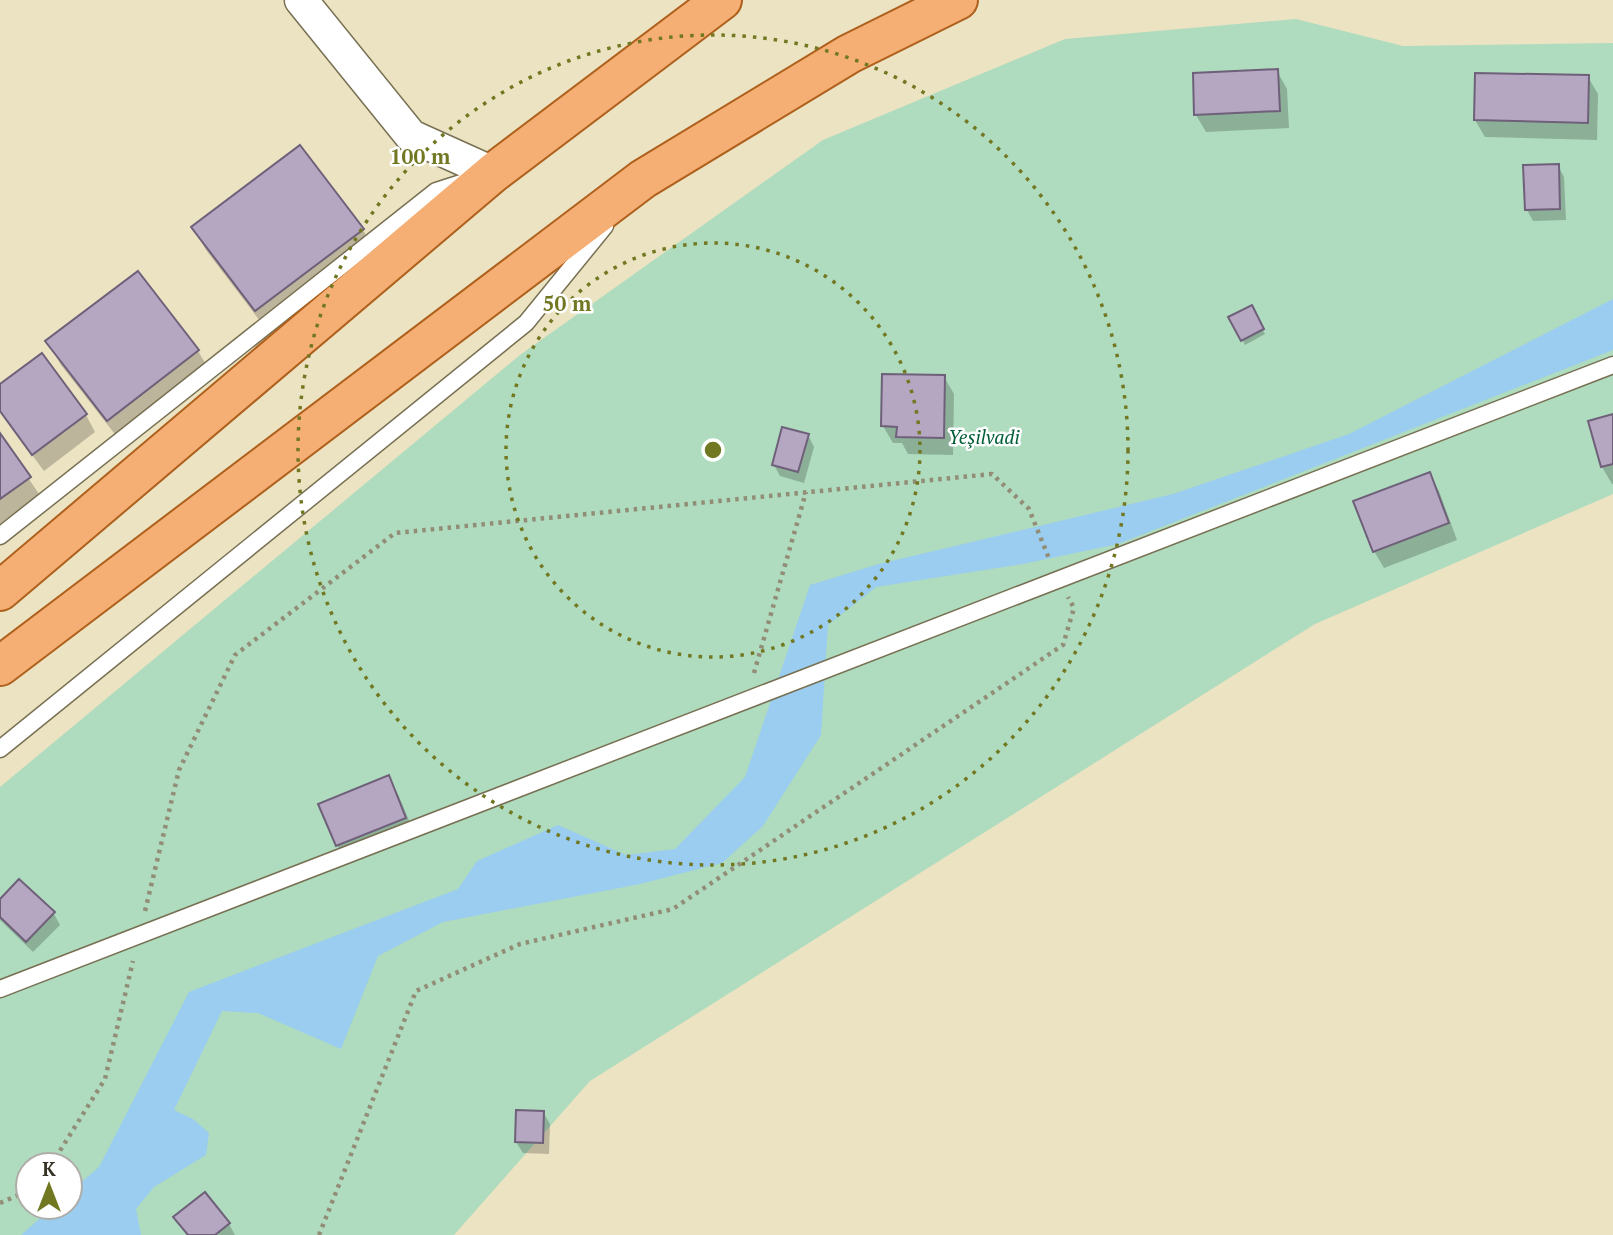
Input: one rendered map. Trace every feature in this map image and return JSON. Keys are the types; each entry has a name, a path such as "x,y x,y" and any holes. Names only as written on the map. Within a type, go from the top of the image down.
{"main road":[{"path":"0,591 493,173 722,0"},
{"path":"0,666 643,179 849,54 958,0"}],"street":[{"path":"301,0 411,136 493,173"}],"lane":[{"path":"0,536 436,191 493,173"},
{"path":"0,749 526,323 643,179"},
{"path":"0,989 842,661 1613,365"}],"path":[{"path":"60,1151 105,1079 179,770 235,655 395,533 992,474 1029,509 1058,579 1074,608 1063,645 673,909 520,944 416,991 319,1235"},
{"path":"747,699 806,492"}],"green space":[{"name":"Yeşilvadi","path":"1296,19 1403,46 1613,43 1613,494 1315,624 590,1081 454,1235 0,1235 0,787 520,355 823,140 1065,39"}],"water":[{"path":"1613,299 1613,350 1118,544 1023,564 876,587 828,625 821,735 763,826 722,863 640,884 443,922 378,956 341,1049 258,1013 222,1011 174,1110 193,1119 209,1133 206,1155 154,1187 136,1209 141,1235 21,1235 37,1221 84,1221 84,1180 99,1167 189,992 458,889 477,861 558,825 626,855 675,849 745,777 810,585 879,564 1173,494 1349,434"}],"building":[{"path":"1278,69 1280,111 1194,115 1193,73"},
{"path":"1475,73 1589,75 1588,123 1474,120"},
{"path":"300,145 364,229 255,311 191,227"},
{"path":"1559,164 1560,209 1525,210 1523,165"},
{"path":"138,271 199,350 107,421 45,341"},
{"path":"1252,305 1264,329 1241,341 1228,317"},
{"path":"42,353 87,414 32,455 0,411 0,384"},
{"path":"882,374 945,375 944,438 896,437 897,427 881,426"},
{"path":"1613,414 1613,464 1601,467 1588,421"},
{"path":"782,427 809,434 798,472 772,465"},
{"path":"0,433 31,477 0,499"},
{"path":"1430,472 1449,523 1373,552 1353,501"},
{"path":"389,775 406,818 336,846 318,804"},
{"path":"19,879 55,912 26,942 0,917 0,899"},
{"path":"516,1110 544,1111 543,1143 515,1142"},
{"path":"205,1192 230,1223 215,1235 188,1235 173,1217"}]}
